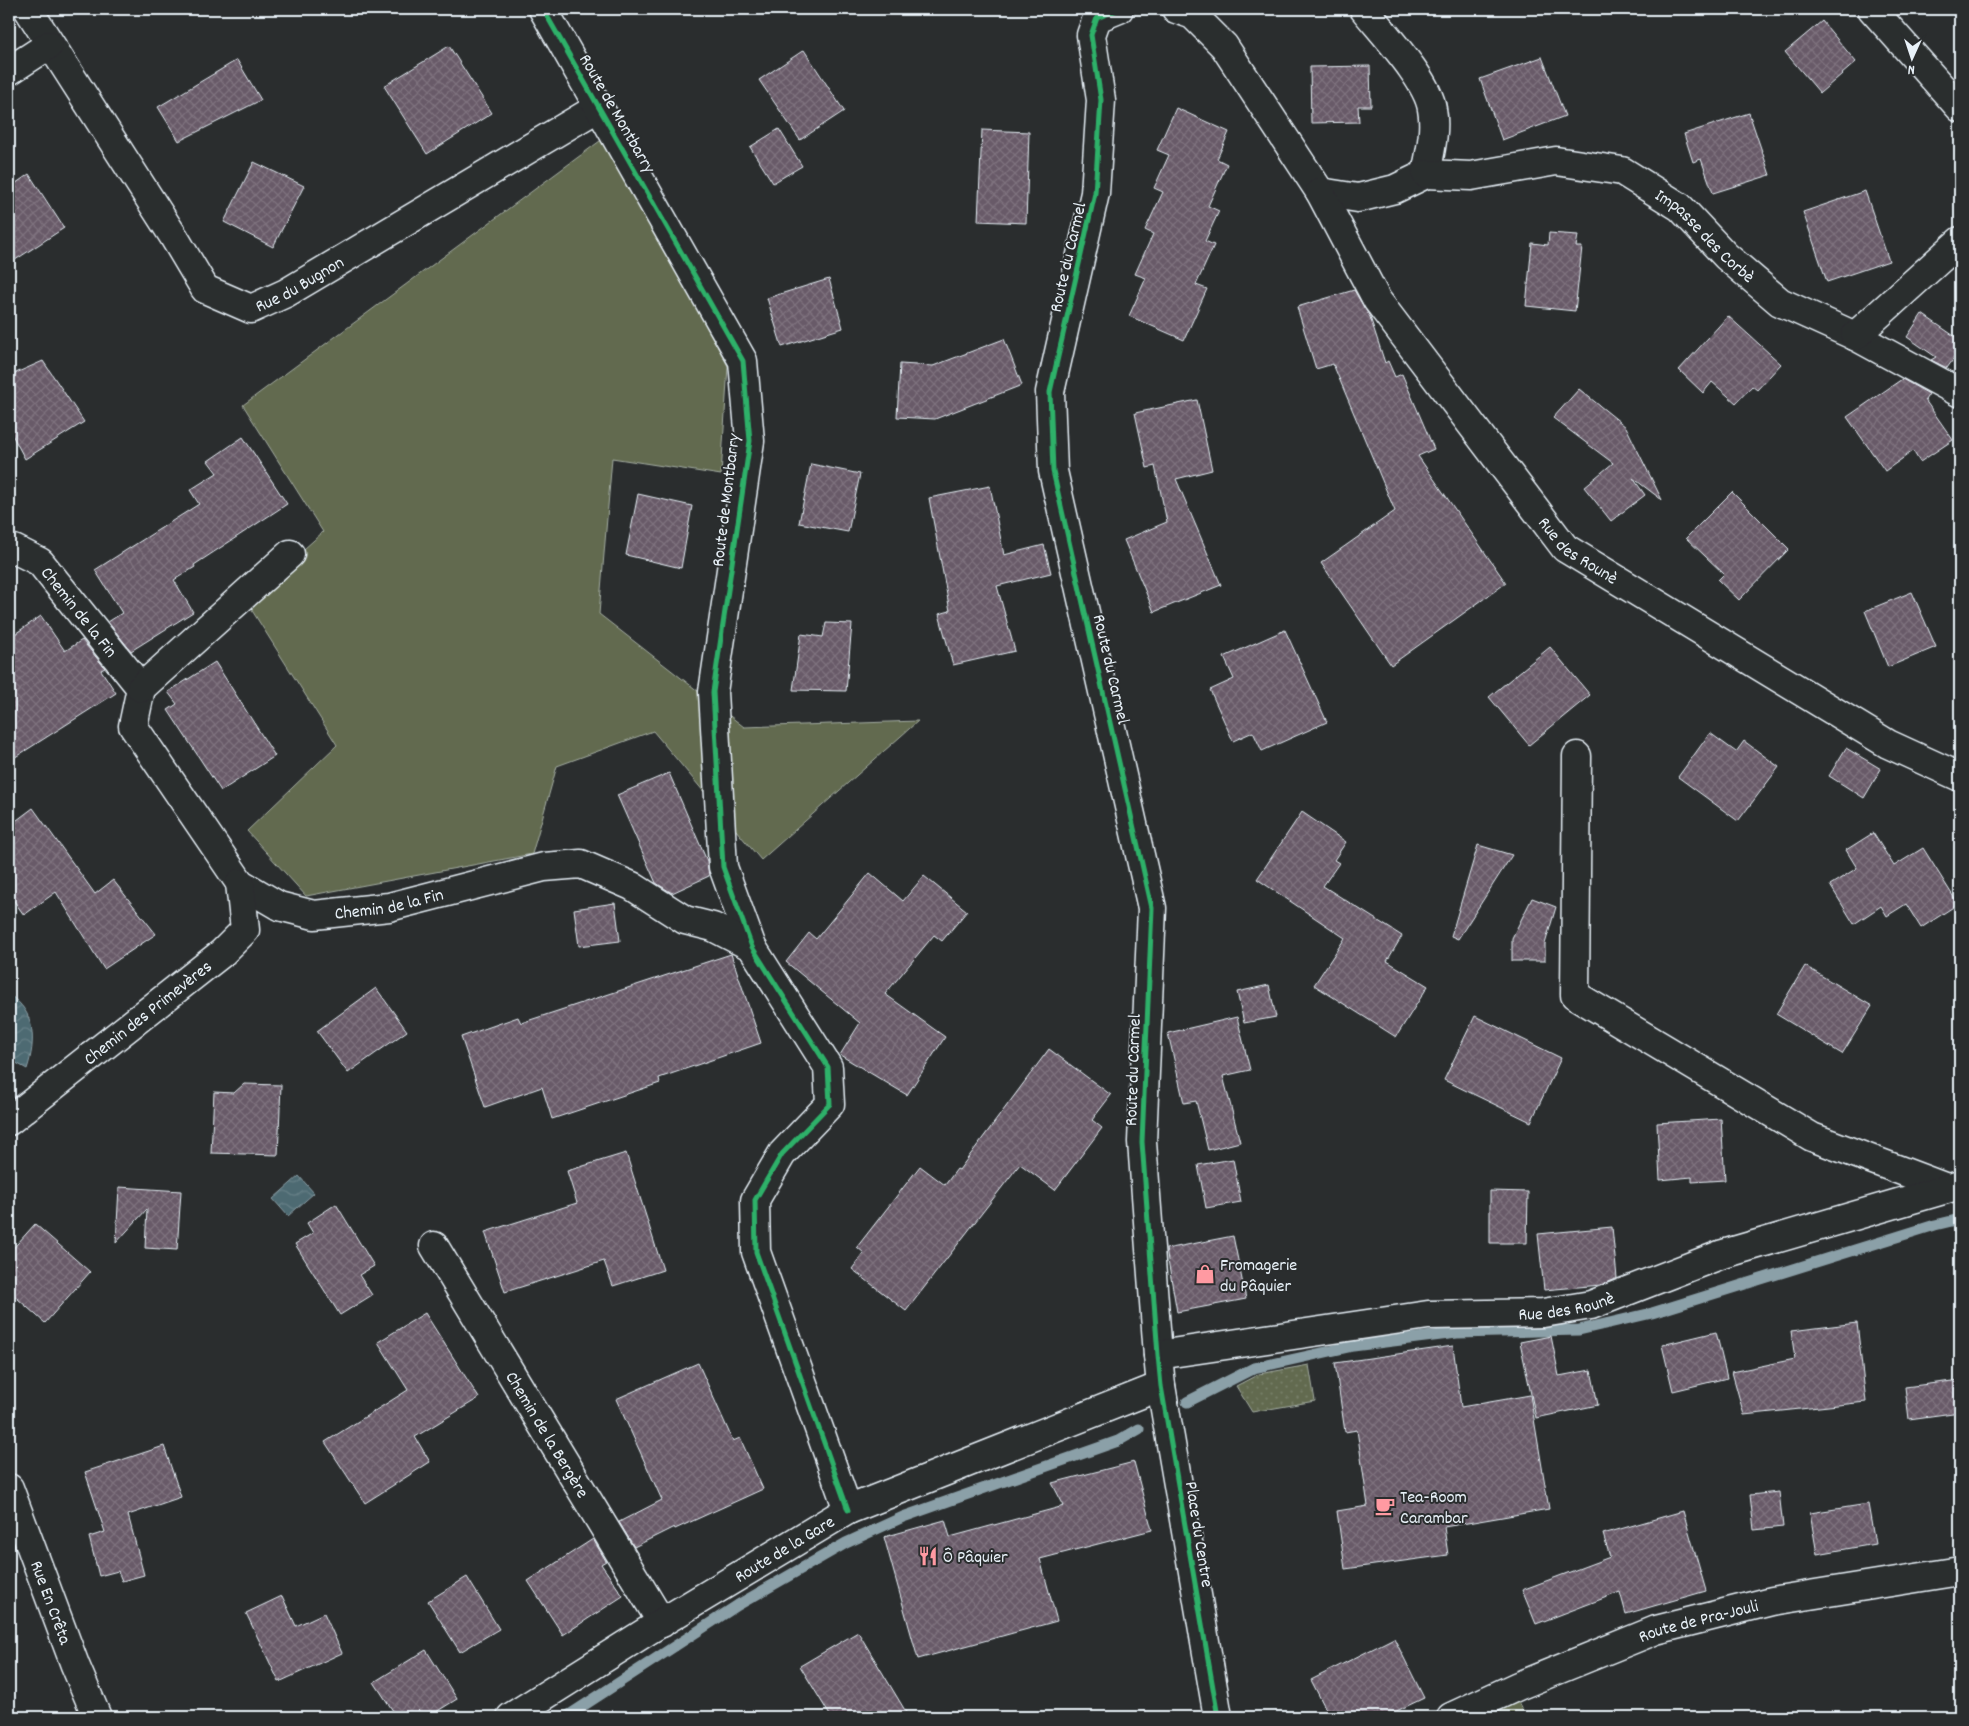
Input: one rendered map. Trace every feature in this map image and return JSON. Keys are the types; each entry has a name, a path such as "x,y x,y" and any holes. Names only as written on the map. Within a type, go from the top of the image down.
{"street":[{"name":"Rue du Bugnon","path":"28,9 49,45 174,236 205,289 251,309 286,293 599,107"},
{"name":"Route de Montbarry","path":"543,9 743,361 750,441 712,692 723,867 752,947 828,1067 830,1104 782,1154 755,1200 756,1252 848,1510"},
{"name":"Route du Carmel","path":"1119,9 1097,18 1090,35 1101,100 1095,193 1050,392 1053,471 1152,908 1142,1142 1158,1356"},
{"path":"1176,9 1194,15 1224,46 1320,192 1358,198 1395,190 1426,174 1432,144 1432,109 1422,82 1364,9"},
{"path":"1872,9 1960,108"},
{"path":"9,71 49,45"},
{"name":"Impasse des Corbè","path":"1426,174 1471,176 1556,160 1622,171 1680,207 1726,256 1780,302 1855,336 1960,393"},
{"name":"Rue des Rounè","path":"1320,192 1376,300 1565,548 1888,744 1960,777"},
{"path":"1855,336 1960,241"},
{"name":"Chemin de la Fin","path":"9,551 14,549 40,562 141,688 133,726 240,882 279,906 314,915 389,907 544,867 581,864 632,886 685,920 714,927 752,947"},
{"path":"141,688 290,554"},
{"path":"1577,756 1575,995 1812,1137 1954,1186"},
{"name":"Chemin des Primevères","path":"9,1121 222,953 245,930 240,882"},
{"name":"Rue des Rounè","path":"1158,1356 1428,1315 1543,1313 1591,1305 1720,1255 1954,1186"},
{"name":"Chemin de la Bergère","path":"434,1246 662,1623"},
{"name":"Place du Centre","path":"1158,1356 1161,1386 1218,1717"},
{"name":"Route de la Gare","path":"511,1717 848,1510 1161,1386"},
{"name":"Rue En Crêta","path":"9,1488 75,1665 97,1717"},
{"name":"Route de Pra-Jouli","path":"1451,1717 1518,1686 1656,1630 1772,1601 1960,1571"}],"green space":[{"path":"604,138 728,366 721,475 612,458 599,614 744,727 918,721 761,860 653,731 557,766 532,854 306,896 247,831 337,745 246,601 323,532 243,405"},
{"path":"1309,1365 1315,1401 1252,1412 1236,1386 1259,1374"},
{"path":"1515,1696 1526,1717 1475,1717"}],"water":[{"path":"9,995 24,1010 32,1028 32,1048 27,1069 9,1059"},
{"path":"299,1176 314,1193 288,1216 273,1199"}],"building":[{"path":"1822,21 1856,62 1820,93 1785,52"},
{"path":"449,46 492,113 427,154 384,86"},
{"path":"804,50 844,111 800,140 759,80"},
{"path":"1542,57 1565,116 1502,140 1480,79"},
{"path":"237,60 261,100 179,141 158,107"},
{"path":"1370,66 1371,106 1358,106 1359,122 1311,123 1310,67"},
{"path":"1176,108 1229,132 1217,159 1227,164 1208,206 1219,211 1205,241 1214,245 1196,285 1207,289 1184,340 1129,316 1146,278 1135,274 1153,234 1145,230 1163,192 1154,188 1169,155 1157,150"},
{"path":"1749,113 1770,175 1713,193 1701,159 1693,162 1684,134"},
{"path":"779,129 802,166 773,183 750,147"},
{"path":"982,130 1029,132 1026,223 978,221"},
{"path":"254,162 304,186 273,247 224,222"},
{"path":"29,174 64,228 9,264 9,188"},
{"path":"1865,191 1889,261 1827,282 1803,212"},
{"path":"1549,233 1578,235 1576,247 1582,247 1575,311 1526,306 1532,243 1548,245"},
{"path":"829,279 843,328 782,347 767,298"},
{"path":"1354,290 1370,317 1385,363 1388,361 1395,377 1402,374 1434,449 1418,456 1506,583 1391,665 1321,563 1395,511 1333,364 1316,369 1297,307"},
{"path":"1922,314 1960,340 1960,350 1947,368 1931,360 1936,357 1907,337"},
{"path":"1728,316 1781,364 1757,390 1752,386 1736,403 1712,382 1703,393 1679,370"},
{"path":"1004,339 1022,385 935,419 897,417 900,364 933,366"},
{"path":"43,361 84,422 25,459 9,429 9,376"},
{"path":"1902,379 1929,394 1925,400 1953,440 1920,462 1913,451 1885,471 1847,417"},
{"path":"1579,389 1626,427 1662,500 1633,478 1645,495 1611,521 1584,487 1613,463 1553,418"},
{"path":"1197,400 1212,470 1176,479 1221,585 1154,612 1124,540 1167,522 1155,466 1147,468 1135,413"},
{"path":"243,437 287,504 174,580 193,612 131,651 108,622 122,613 95,570 199,504 190,490 217,473 208,461"},
{"path":"811,464 860,474 848,532 799,523"},
{"path":"990,486 1004,555 1044,545 1051,573 997,586 1015,651 953,665 939,614 950,611 929,498"},
{"path":"1732,492 1789,549 1739,600 1718,580 1724,574 1686,538"},
{"path":"638,494 692,506 681,568 626,555"},
{"path":"1912,592 1936,647 1888,667 1865,611"},
{"path":"41,616 65,651 82,640 105,668 101,670 116,693 9,761 9,638"},
{"path":"826,623 852,624 846,691 793,690 801,634 823,637"},
{"path":"1285,630 1327,722 1262,751 1253,732 1233,741 1210,690 1234,679 1224,657"},
{"path":"1550,647 1590,695 1529,745 1489,697"},
{"path":"215,662 275,756 221,791 168,710 177,704 168,692"},
{"path":"1710,733 1736,752 1744,741 1779,767 1738,821 1678,777"},
{"path":"1846,748 1881,769 1864,798 1829,776"},
{"path":"669,773 707,861 709,876 672,893 656,883 617,795"},
{"path":"33,808 95,894 113,880 156,934 104,969 56,892 24,915 9,894 9,826"},
{"path":"1302,812 1346,842 1334,860 1339,863 1323,886 1402,936 1387,961 1428,986 1396,1037 1314,985 1345,938 1257,879"},
{"path":"1873,833 1894,866 1923,848 1958,904 1921,928 1906,904 1887,916 1881,906 1854,924 1830,885 1857,868 1846,850"},
{"path":"1478,845 1512,855 1458,939 1451,936"},
{"path":"870,873 903,901 924,876 967,911 942,941 934,935 885,994 945,1037 907,1095 840,1055 860,1023 786,962 809,933 816,939"},
{"path":"1532,898 1556,907 1545,944 1545,961 1512,961 1512,938"},
{"path":"615,903 620,941 579,946 574,909"},
{"path":"731,954 761,1043 659,1078 660,1083 552,1119 542,1087 485,1107 461,1037 518,1017 521,1023"},
{"path":"1805,966 1872,1006 1842,1054 1776,1014"},
{"path":"1269,985 1276,1017 1244,1023 1237,992"},
{"path":"376,988 407,1031 348,1073 317,1031"},
{"path":"1475,1016 1561,1058 1531,1122 1444,1080"},
{"path":"1237,1017 1250,1070 1223,1076 1240,1142 1208,1150 1196,1101 1184,1103 1168,1033"},
{"path":"1049,1049 1111,1095 1092,1120 1102,1128 1055,1190 1020,1164 906,1311 852,1269 864,1253 857,1247 920,1166 945,1185 957,1169 959,1170"},
{"path":"244,1084 281,1085 278,1155 211,1153 214,1092 234,1093"},
{"path":"1721,1119 1725,1180 1692,1182 1692,1177 1660,1180 1657,1123"},
{"path":"626,1153 663,1270 613,1286 604,1261 505,1292 485,1232 577,1203 567,1171"},
{"path":"1233,1159 1241,1202 1206,1208 1198,1165"},
{"path":"119,1187 181,1191 177,1250 145,1248 147,1209 116,1243"},
{"path":"1490,1191 1528,1192 1527,1243 1490,1243"},
{"path":"336,1204 374,1266 359,1275 372,1295 340,1315 295,1244 313,1233 307,1223"},
{"path":"35,1224 90,1272 45,1323 9,1291 9,1253"},
{"path":"1612,1227 1617,1278 1601,1285 1544,1290 1538,1234"},
{"name":"Fromagerie du Pâquier","path":"1233,1236 1246,1299 1177,1312 1166,1249"},
{"path":"425,1313 479,1398 415,1437 430,1462 365,1503 325,1442 408,1390 378,1342"},
{"path":"1857,1323 1866,1402 1744,1415 1732,1372 1795,1359 1791,1331"},
{"path":"1716,1332 1727,1378 1673,1391 1662,1345"},
{"path":"1551,1336 1559,1376 1591,1370 1598,1405 1536,1418 1520,1342"},
{"path":"1453,1346 1461,1407 1530,1395 1549,1509 1444,1527 1448,1555 1345,1569 1337,1511 1368,1506 1357,1430 1345,1432 1335,1363"},
{"path":"698,1363 733,1441 740,1438 763,1489 675,1529 674,1527 634,1547 619,1522 662,1500 616,1399"},
{"path":"1960,1380 1960,1412 1909,1419 1905,1387"},
{"path":"164,1446 181,1497 128,1515 144,1575 122,1581 118,1571 99,1576 89,1537 105,1532 85,1472"},
{"path":"1134,1462 1152,1530 1040,1559 1057,1621 918,1659 884,1537 945,1520 950,1537 1064,1506 1052,1483"},
{"path":"1779,1492 1783,1527 1754,1530 1750,1495"},
{"path":"1868,1504 1875,1544 1817,1554 1810,1513"},
{"path":"1683,1511 1706,1591 1626,1614 1620,1592 1536,1624 1522,1590 1610,1557 1603,1534"},
{"path":"593,1539 606,1561 601,1564 623,1596 563,1635 528,1581"},
{"path":"467,1577 499,1629 460,1652 428,1601"},
{"path":"282,1596 296,1626 324,1613 342,1653 279,1682 246,1613"},
{"path":"858,1632 909,1717 831,1717 800,1666"},
{"path":"1394,1638 1424,1698 1384,1717 1330,1717 1311,1680"},
{"path":"426,1650 457,1699 428,1717 397,1717 374,1682"}],"waterway":[{"path":"1187,1402 1254,1368 1353,1346 1457,1333 1579,1330 1652,1313 1935,1225 1960,1219"},
{"path":"566,1717 738,1605 846,1543 903,1517 1118,1441 1139,1429"}],"cycle path":[{"path":"543,9 743,361 750,441 713,692 723,867 752,947 828,1067 830,1104 782,1154 755,1200 756,1252 848,1510"},
{"path":"1119,9 1097,18 1091,35 1101,100 1095,193 1050,392 1053,471 1152,908 1142,1142 1158,1355 1161,1386 1218,1717"}],"place":[{"name":"Fromagerie du Pâquier","path":"1205,1274"},
{"name":"Tea-Room Carambar","path":"1385,1506"},
{"name":"Ô Pâquier","path":"928,1556"}]}
